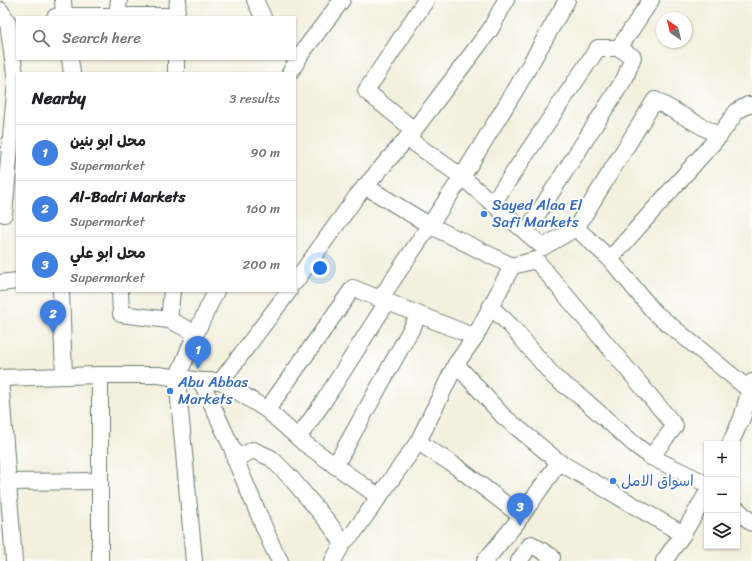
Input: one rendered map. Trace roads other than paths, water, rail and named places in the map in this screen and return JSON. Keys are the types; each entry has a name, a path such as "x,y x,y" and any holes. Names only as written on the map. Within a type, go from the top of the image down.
{"street":[{"path":"62,12 117,16 119,0"},
{"path":"176,16 178,0"},
{"path":"255,0 263,16"},
{"path":"298,52 342,0"},
{"path":"426,0 366,91 410,134 526,232 540,254 675,426 651,457"},
{"path":"296,281 357,196 410,134 490,30 506,0"},
{"path":"298,438 322,404 429,225 462,177 568,0"},
{"path":"619,48 651,0"},
{"path":"6,20 16,82 7,214"},
{"path":"493,204 598,48 619,48 633,57 625,78 526,232"},
{"path":"70,60 72,72"},
{"path":"176,60 176,72"},
{"path":"290,72 295,60"},
{"path":"333,561 343,543 354,532 418,442 456,364 475,337 501,284 512,266 540,254 576,228 655,100 718,136"},
{"path":"610,259 718,136 737,111 748,105 752,105"},
{"path":"365,186 429,225 512,266"},
{"path":"576,228 610,259 654,312 751,388 742,418 731,441"},
{"path":"0,283 16,281"},
{"path":"267,410 353,288 475,337"},
{"path":"61,292 64,376"},
{"path":"120,292 121,314 169,320 196,333"},
{"path":"169,320 172,292"},
{"path":"194,561 177,378 216,292"},
{"path":"221,381 288,292"},
{"path":"491,307 511,326 555,378 581,396 651,457 704,483"},
{"path":"335,466 419,315"},
{"path":"456,364 503,416 559,462 683,534"},
{"path":"100,375 100,561"},
{"path":"14,561 8,482 3,450 0,378 158,375 201,381 221,381 267,410 298,438 379,497"},
{"path":"201,381 233,450 235,459 280,561"},
{"path":"418,442 457,467 521,516"},
{"path":"235,459 254,450 271,458 328,522 343,543"},
{"path":"486,561 521,516 559,462"},
{"path":"8,482 100,481"},
{"path":"664,561 683,534 704,498"},
{"path":"740,512 752,523"},
{"path":"519,561 531,544 552,558"}],"place":[{"name":"Sayed Alaa El Safi Markets","path":"484,214"},
{"name":"Al-Badri Markets","path":"53,333"},
{"name":"محل ابو بنين","path":"198,369"},
{"name":"Abu Abbas Markets","path":"170,391"},
{"name":"اسواق الامل","path":"613,481"},
{"name":"محل ابو علي","path":"520,526"}]}
